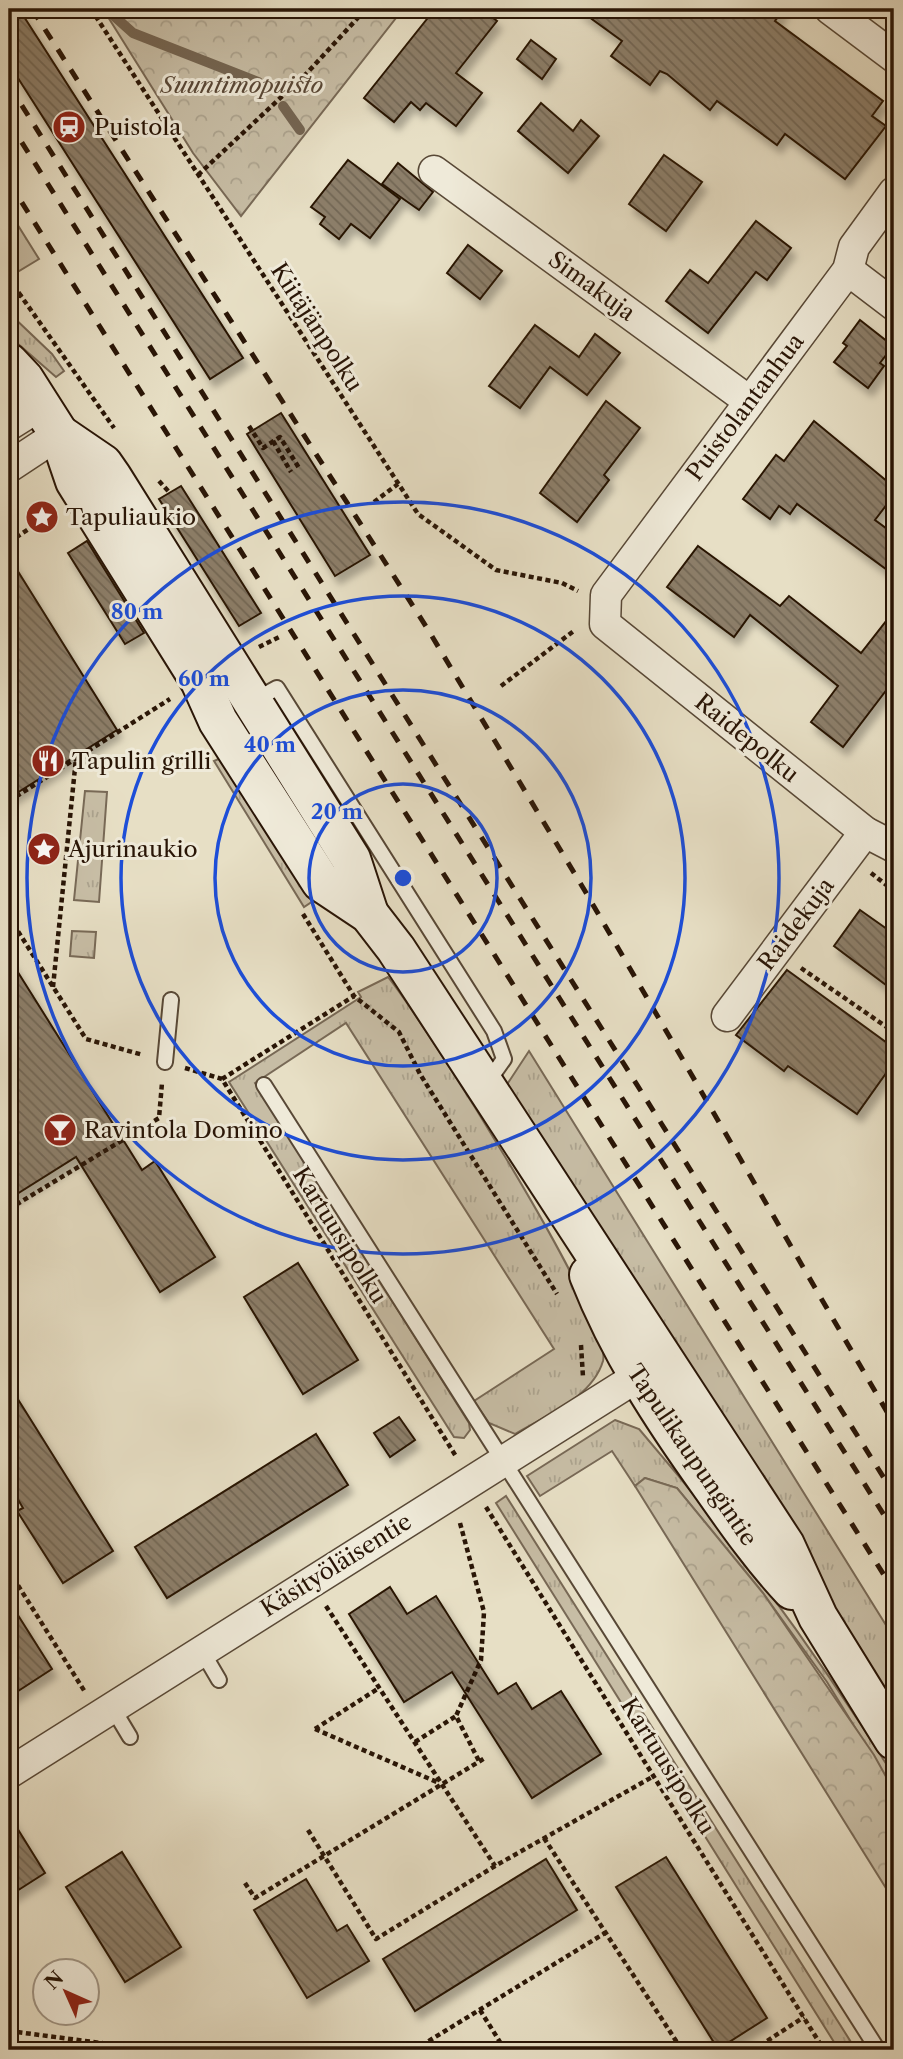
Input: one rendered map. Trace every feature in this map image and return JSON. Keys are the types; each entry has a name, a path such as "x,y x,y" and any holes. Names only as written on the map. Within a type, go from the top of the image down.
{"main road":[{"name":"Tapulikaupungintie","path":"9,362 50,420 75,481 200,681 218,722 321,882 369,914 396,949 558,1198 636,1378 785,1545 818,1617 894,1741"},
{"name":"Tapulikaupungintie","path":"50,420 103,464 112,477 351,859 369,914"}],"street":[{"path":"830,9 894,57"},
{"name":"Simakuja","path":"434,171 749,401"},
{"name":"Puistolantanhua","path":"592,626 606,595 848,270 854,247 894,192"},
{"path":"848,270 894,305"},
{"path":"9,425 50,420"},
{"path":"9,467 50,420"},
{"name":"Raidepolku","path":"592,626 865,832 894,847"},
{"name":"Raidekuja","path":"727,1016 865,832"},
{"name":"Käsityöläisentie","path":"9,1773 636,1378"}],"lane":[{"path":"251,702 277,688 494,1031 504,1059 484,1087"},
{"path":"165,1062 171,1000"},
{"path":"264,1085 878,2050"},
{"path":"202,1651 219,1680"},
{"path":"106,1711 130,1737"}],"path":[{"name":"Kiitäjänpolku","path":"91,9 418,514 496,570 562,583 575,591"},
{"path":"198,175 308,72 366,9"},
{"path":"9,278 116,430"},
{"path":"9,294 21,296"},
{"path":"249,426 263,448 280,437 299,468"},
{"path":"273,442 291,472"},
{"path":"374,502 398,484"},
{"path":"9,542 57,511"},
{"path":"501,685 592,626"},
{"path":"261,646 281,636"},
{"path":"9,801 172,697"},
{"path":"53,988 76,758"},
{"path":"9,917 86,1039 222,1079 354,996 400,1032 420,1074 558,1297"},
{"path":"775,951 891,1030 894,1026"},
{"path":"9,1209 159,1118 165,1062"},
{"name":"Kartuusipolku","path":"222,1079 455,1454"},
{"path":"581,1343 582,1376 636,1378"},
{"name":"Kartuusipolku","path":"482,1500 824,2050"},
{"path":"415,1742 456,1716 481,1660 484,1612 458,1515"},
{"path":"9,1571 106,1711"},
{"path":"322,1600 495,1866"},
{"path":"379,1688 315,1729 441,1784"},
{"path":"245,1883 255,1898 482,1760 456,1716"},
{"path":"309,1830 376,1939 495,1866 653,1776"},
{"path":"544,1838 682,2050"},
{"path":"414,2050 605,1933"},
{"path":"480,2010 505,2050"},
{"path":"753,2050 804,2017"},
{"path":"9,2031 155,2050"}],"green space":[{"name":"Suuntimopuisto","path":"103,9 403,9 241,216 193,153"},
{"path":"9,211 39,259 14,274 9,265"},
{"path":"9,313 52,354 64,371 56,377 9,336"},
{"path":"223,757 319,897 304,907 214,761"},
{"path":"85,791 107,792 99,902 74,900"},
{"path":"72,931 96,932 94,958 70,956"},
{"path":"388,977 475,1107 513,1170 579,1290 598,1334 603,1361 589,1385 566,1404 515,1434 489,1423 474,1401 554,1349 346,1023 255,1083 469,1423 470,1430 464,1438 454,1437 229,1082 361,997 358,992"},
{"path":"529,1051 894,1638 894,1709 506,1086"},
{"path":"615,1420 639,1429 741,1555 805,1642 865,1731 894,1776 894,1791 827,1682 763,1593 677,1488 645,1478 635,1486 612,1451 540,1496 527,1476"},
{"path":"645,1478 677,1488 763,1593 874,1755 894,1791 894,1901 635,1486"},
{"path":"506,1496 856,2050 839,2050 496,1503"}],"building":[{"path":"9,9 19,9 243,358 210,379 9,64"},
{"path":"435,9 481,9 497,21 456,73 482,93 456,126 426,103 420,110 411,102 394,122 364,98"},
{"path":"578,9 784,9 775,21 883,101 872,116 886,126 845,179 785,134 777,145 717,101 710,110 667,74 660,71 650,85 611,56 622,41"},
{"path":"531,40 556,59 542,79 517,59"},
{"path":"541,103 573,131 581,120 599,136 568,173 518,131"},
{"path":"664,155 702,182 666,231 629,204"},
{"path":"348,160 400,199 370,238 351,224 339,239 320,224 325,217 311,207"},
{"path":"398,163 433,192 419,210 382,184"},
{"path":"756,221 791,248 767,280 756,272 708,333 666,301 690,270 708,283"},
{"path":"468,245 502,271 480,299 447,273"},
{"path":"860,320 893,346 880,363 884,366 868,388 834,362 847,346 843,343"},
{"path":"535,325 579,357 595,334 620,353 587,395 550,367 520,408 489,386"},
{"path":"606,401 640,428 604,475 609,480 577,522 540,493"},
{"path":"281,413 370,555 335,576 247,434"},
{"path":"814,421 894,487 894,495 875,520 894,534 894,575 797,504 790,514 779,506 770,519 743,499 776,455 784,461"},
{"path":"181,486 261,613 239,626 159,499"},
{"path":"87,541 144,633 125,644 68,553"},
{"path":"698,546 780,606 789,596 861,653 894,611 894,680 843,747 811,722 838,686 750,615 734,637 667,587"},
{"path":"9,557 117,730 9,798"},
{"path":"860,910 894,934 894,991 834,946"},
{"path":"9,958 142,1170 155,1161 215,1257 160,1292 76,1157 9,1199"},
{"path":"787,970 894,1048 894,1062 857,1114 788,1066 784,1071 736,1035"},
{"path":"298,1263 358,1360 303,1394 244,1297"},
{"path":"9,1385 113,1551 63,1583 17,1511 23,1508 9,1484"},
{"path":"399,1417 415,1440 390,1457 374,1433"},
{"path":"316,1434 348,1485 167,1598 135,1547"},
{"path":"390,1587 407,1614 436,1596 498,1694 516,1683 532,1709 561,1691 601,1754 532,1798 452,1672 404,1702 349,1614"},
{"path":"9,1601 52,1669 9,1697"},
{"path":"9,1815 45,1873 9,1896"},
{"path":"122,1852 181,1947 125,1982 66,1887"},
{"path":"666,1857 767,2018 718,2049 616,1887"},
{"path":"546,1859 577,1910 415,2011 383,1959"},
{"path":"306,1879 337,1931 347,1925 369,1961 307,1998 254,1910"}],"waterway":[{"path":"111,9 114,16 133,33 258,82 268,90"},
{"path":"283,106 300,130"}],"railway":[{"path":"32,9 427,628 585,891 894,1424"},
{"path":"9,85 894,1494"},
{"path":"9,122 894,1531"},
{"path":"9,182 894,1591"}],"place":[{"name":"Puistola","path":"69,127"},
{"name":"Tapuliaukio","path":"42,517"},
{"name":"Tapulin grilli","path":"48,761"},
{"name":"Ajurinaukio","path":"44,849"},
{"name":"Ravintola Domino","path":"60,1130"}]}
